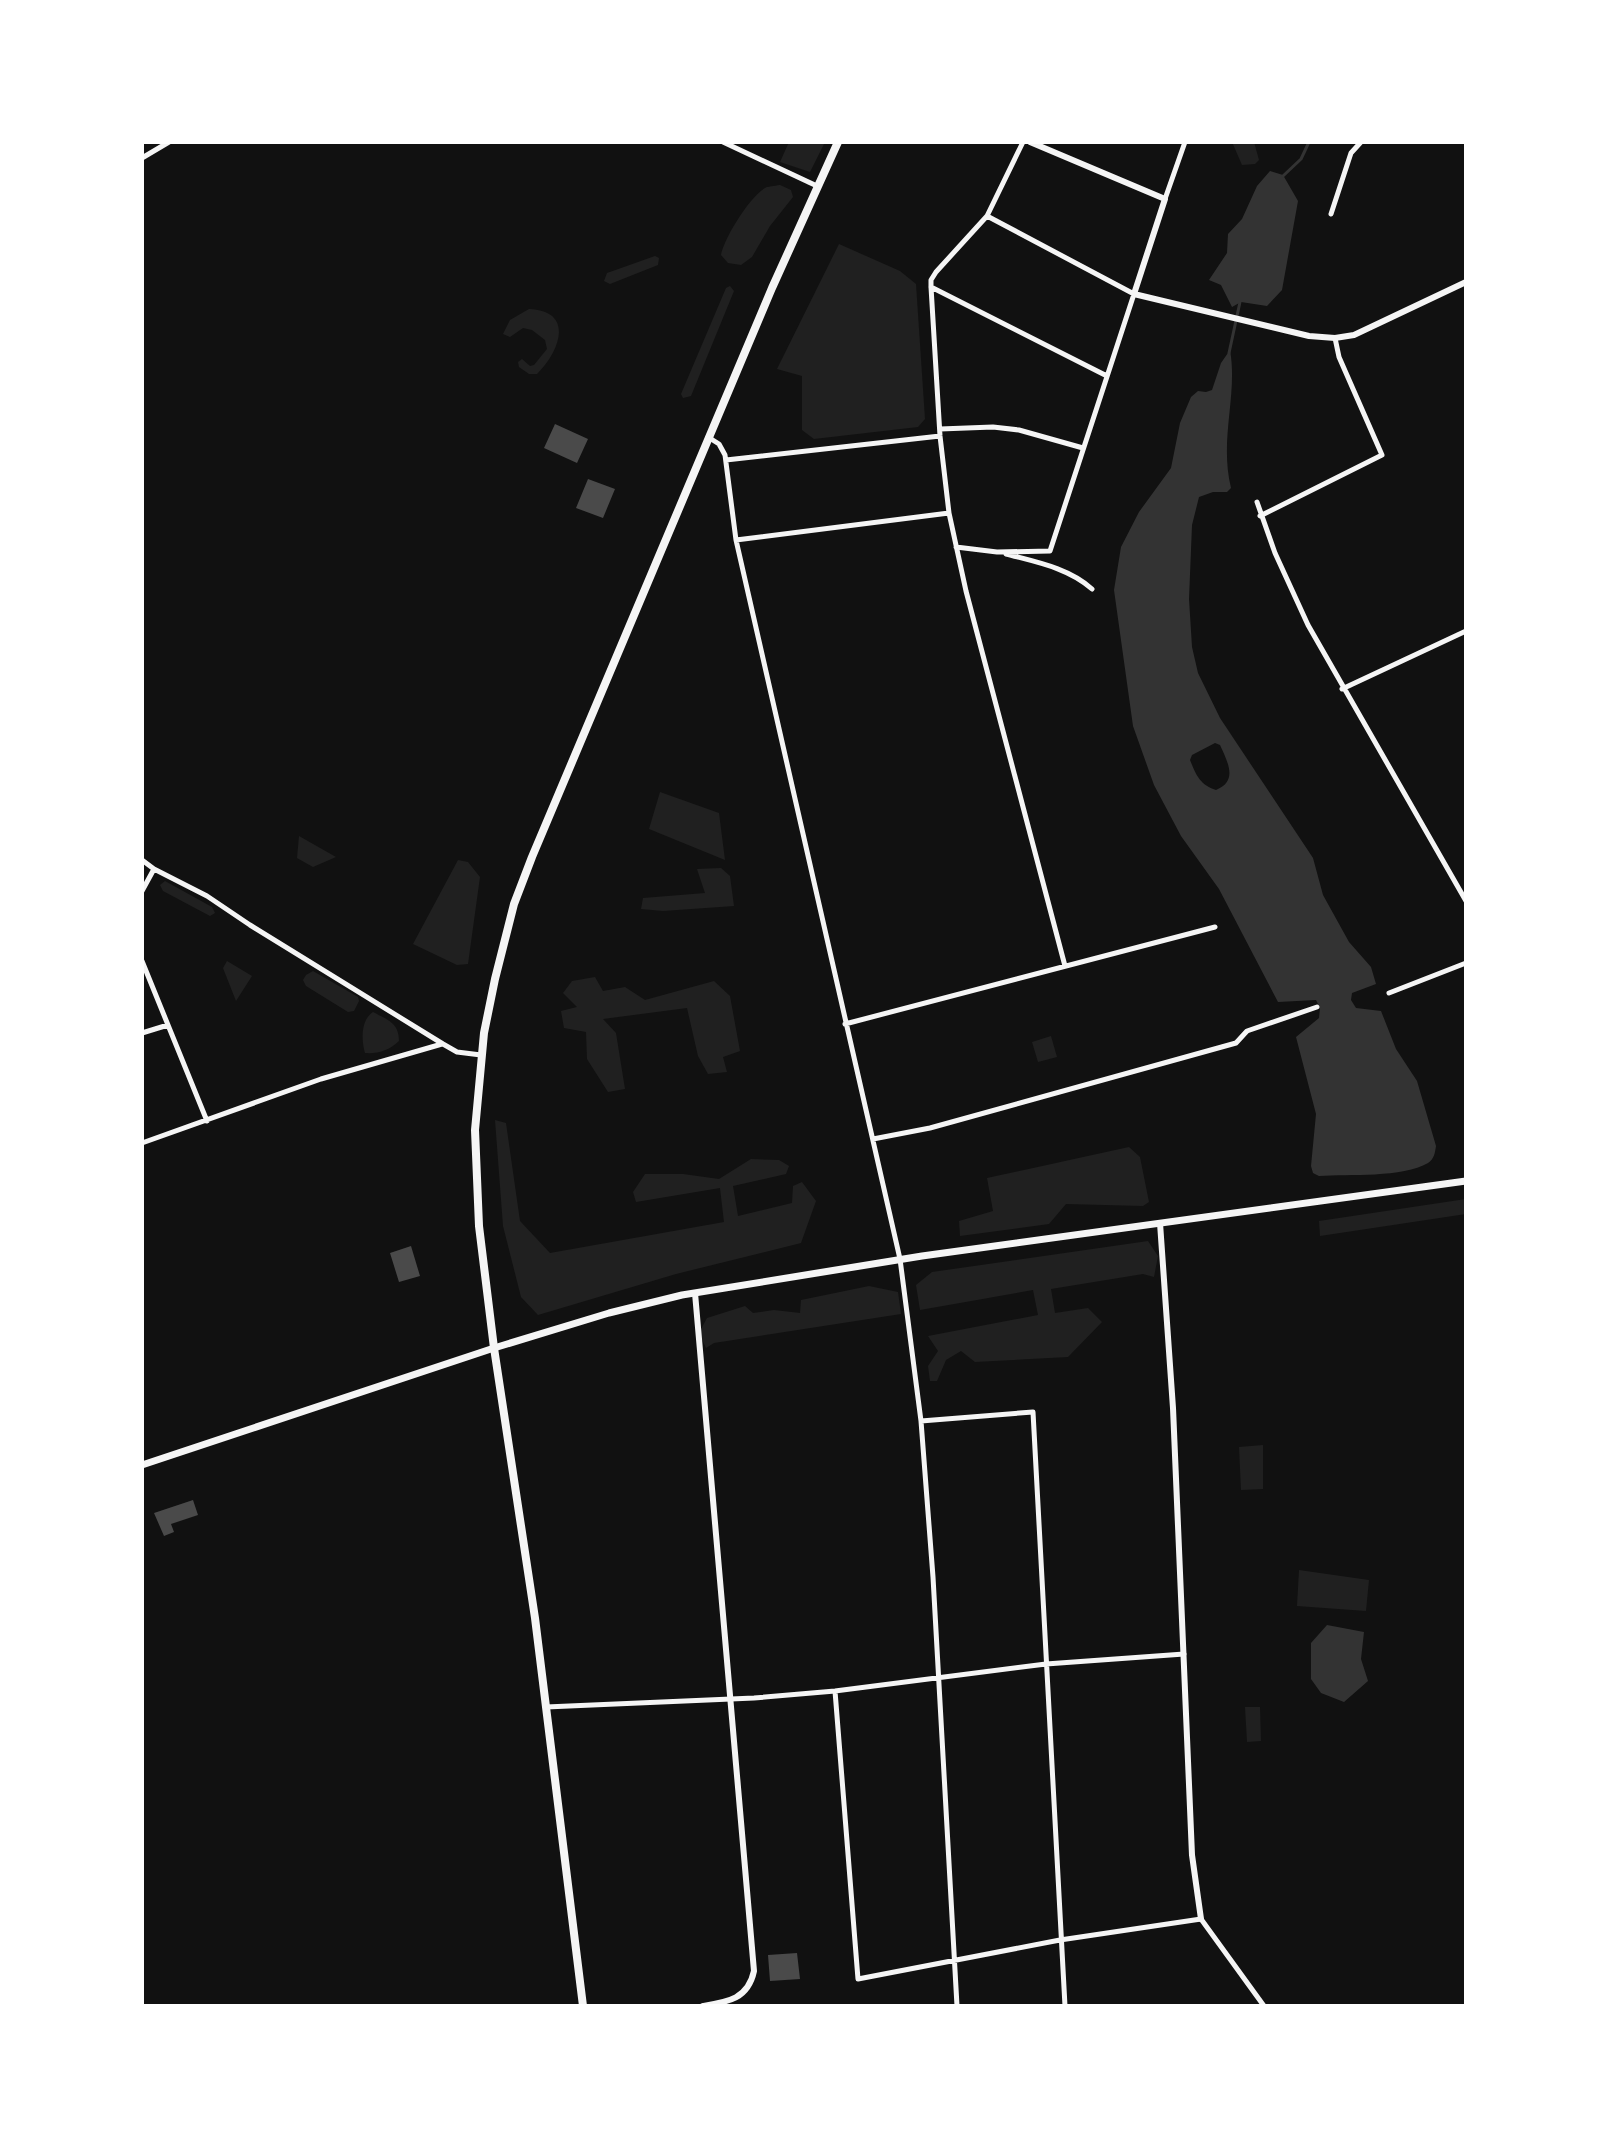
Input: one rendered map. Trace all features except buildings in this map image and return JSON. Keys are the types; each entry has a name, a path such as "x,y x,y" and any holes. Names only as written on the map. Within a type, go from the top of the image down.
{"highway":[{"path":"583,2006 520,1512 494,1348 479,1226 475,1146 481,1055 498,966 519,893 708,437 838,142"}],"main road":[{"path":"142,1465 494,1348 609,1313 695,1293 900,1259 1466,1181"}],"street":[{"path":"142,158 169,142"},
{"path":"723,142 817,186"},
{"path":"1023,142 987,216 936,272 931,287 940,433 949,513 1065,966"},
{"path":"1030,142 1165,199"},
{"path":"997,552 1050,551 1185,142"},
{"path":"1331,214 1351,153 1361,142"},
{"path":"987,216 1134,294 1309,336 1335,338 1365,330 1466,282"},
{"path":"931,287 1107,376"},
{"path":"1260,516 1382,455 1339,357 1335,338"},
{"path":"726,460 993,427 1019,430 1083,448"},
{"path":"708,437 719,444 726,460 736,540 900,1259 921,1421 957,2006"},
{"path":"1257,502 1260,516 1308,625 1466,901"},
{"path":"736,540 949,513"},
{"path":"956,547 997,552 1053,567 1080,579 1092,589"},
{"path":"1342,689 1466,631"},
{"path":"142,860 228,908 250,925 443,1044 457,1052 481,1055"},
{"path":"142,891 154,869"},
{"path":"845,1024 1215,927"},
{"path":"142,961 207,1121"},
{"path":"1389,993 1466,963"},
{"path":"873,1139 930,1128 1236,1043 1247,1031 1317,1007"},
{"path":"142,1033 168,1025"},
{"path":"142,1143 321,1079 443,1044"},
{"path":"1160,1223 1172,1393 1192,1855 1201,1919 1264,2006"},
{"path":"695,1293 754,1971 746,1992 738,1998 703,2006"},
{"path":"921,1421 1033,1412 1065,2006"},
{"path":"546,1707 731,1700 835,1691 1046,1664 1184,1654"},
{"path":"835,1691 858,1979 1060,1940 1201,1919"}],"shaded area":[{"path":"789,142 825,142 810,172 780,162"},
{"path":"1232,142 1254,142 1259,160 1255,164 1242,165"},
{"path":"1270,171 1283,175 1298,201 1282,290 1267,306 1241,302 1232,307 1221,285 1209,280 1227,253 1228,234 1242,219 1257,186"},
{"path":"780,185 791,190 793,197 770,226 752,257 741,265 728,263 721,255 739,217 761,191"},
{"path":"839,244 900,271 916,284 925,419 918,427 814,439 802,430 802,376 777,369"},
{"path":"655,256 659,258 658,265 610,284 604,281 607,273"},
{"path":"730,286 734,291 691,396 683,398 681,394 726,288"},
{"path":"529,309 543,311 558,324 557,344 537,374 529,374 519,367 518,362 522,359 530,366 534,365 547,349 545,340 532,330 523,328 510,337 503,334 510,320"},
{"path":"1230,350 1232,384 1227,452 1231,488 1227,492 1213,492 1199,497 1192,525 1189,599 1192,647 1198,673 1220,718 1313,858 1323,895 1349,942 1371,967 1376,984 1352,993 1351,1000 1356,1008 1381,1011 1396,1049 1417,1081 1436,1146 1430,1161 1417,1168 1375,1174 1319,1176 1313,1173 1316,1114 1296,1037 1319,1018 1320,1008 1316,1000 1278,1002 1219,889 1181,836 1154,785 1133,726 1114,590 1121,547 1139,512 1171,468 1180,423 1191,397 1198,391 1212,390 1221,363","holes":["1215,743 1220,745 1229,776 1223,786 1216,790 1199,779 1190,760 1192,755"]},
{"path":"660,792 719,813 725,860 649,829"},
{"path":"299,836 336,857 313,867 297,858"},
{"path":"458,860 468,862 480,877 468,964 457,965 413,944"},
{"path":"721,868 730,876 734,906 663,911 641,909 643,898 705,893 697,869"},
{"path":"165,881 212,907 215,913 210,916 163,891 160,885"},
{"path":"227,961 252,976 236,1001 223,968"},
{"path":"313,971 358,997 354,1011 348,1012 306,986 303,980"},
{"path":"595,977 603,991 625,987 645,1000 714,981 730,996 740,1051 723,1057 727,1072 708,1074 698,1056 687,1008 603,1019 616,1033 625,1089 608,1092 587,1059 586,1032 564,1028 561,1011 577,1007 563,993 572,981"},
{"path":"373,1012 395,1026 399,1041 384,1051 365,1053 363,1030"},
{"path":"1051,1036 1057,1057 1038,1062 1032,1042"},
{"path":"495,1120 506,1123 520,1221 550,1253 724,1222 720,1188 636,1202 633,1192 645,1174 683,1174 719,1179 751,1159 779,1160 789,1166 786,1174 733,1186 738,1216 792,1203 793,1186 802,1182 816,1201 801,1243 676,1274 538,1315 521,1297 503,1226"},
{"path":"1129,1147 1140,1157 1149,1202 1143,1206 1066,1204 1049,1224 960,1236 959,1221 993,1211 987,1178"},
{"path":"1466,1199 1466,1214 1320,1236 1319,1221"},
{"path":"1148,1241 1158,1256 1154,1277 1143,1274 1051,1289 1055,1313 1088,1308 1102,1322 1068,1357 975,1362 961,1351 946,1360 937,1381 930,1381 928,1366 938,1351 928,1336 1038,1315 1033,1290 920,1310 916,1285 932,1272"},
{"path":"869,1286 898,1292 901,1314 714,1343 706,1348 699,1333 707,1318 745,1306 753,1313 774,1310 800,1313 801,1300"},
{"path":"1263,1445 1263,1489 1241,1490 1239,1447"},
{"path":"1299,1570 1369,1580 1366,1611 1297,1606"},
{"path":"1327,1625 1364,1632 1361,1659 1368,1681 1344,1702 1321,1693 1311,1679 1311,1643"},
{"path":"1245,1707 1260,1707 1261,1741 1247,1742"}],"waterway":[{"path":"1283,176 1301,159 1309,142"},
{"path":"1229,353 1240,302"}]}
